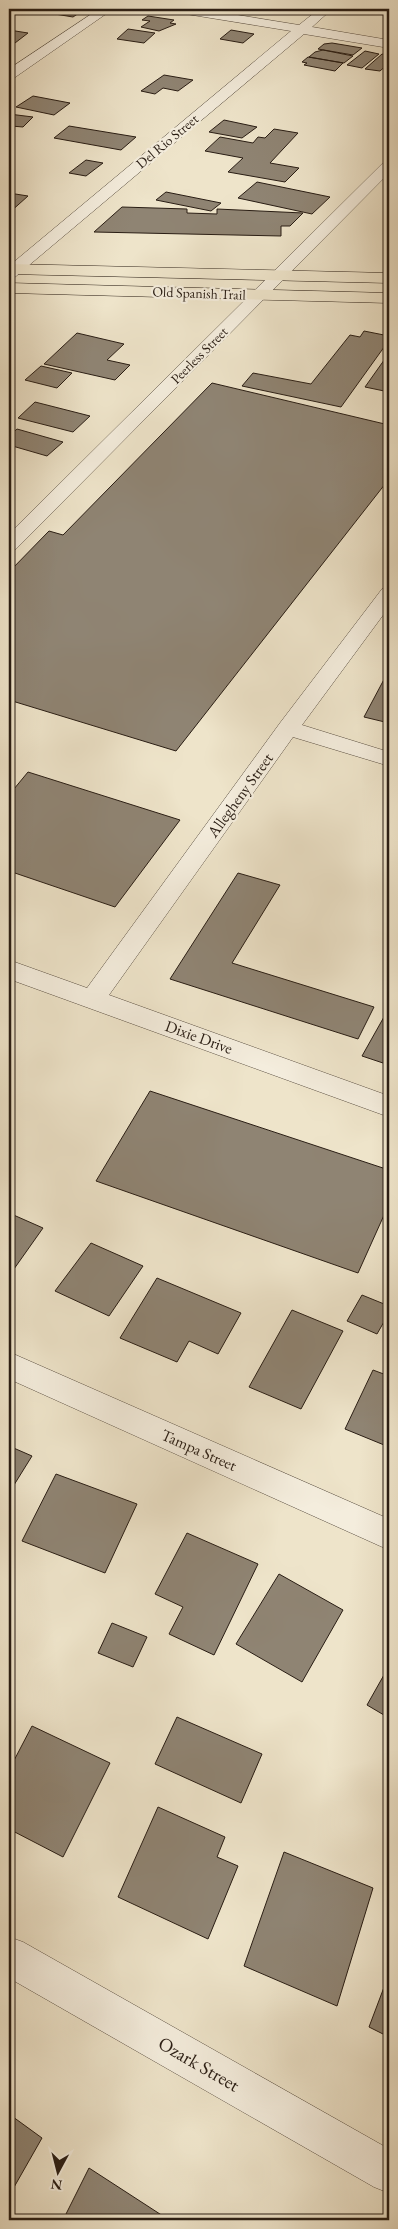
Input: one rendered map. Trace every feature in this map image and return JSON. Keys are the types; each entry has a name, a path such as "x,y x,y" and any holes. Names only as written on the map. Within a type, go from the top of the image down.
{"main road":[{"name":"Old Spanish Trail","path":"11,271 389,278"},
{"name":"Old Spanish Trail","path":"9,288 389,298"}],"street":[{"path":"9,75 107,9"},
{"path":"180,9 389,44"},
{"name":"Del Rio Street","path":"11,271 326,9"},
{"name":"Peerless Street","path":"9,545 389,165"},
{"name":"Allegheny Street","path":"93,999 288,728 389,593"},
{"path":"288,728 389,759"},
{"name":"Dixie Drive","path":"9,968 389,1107"},
{"name":"Tampa Street","path":"9,1365 389,1535"},
{"name":"Ozark Street","path":"9,1956 389,2172"}],"building":[{"path":"25,9 85,9 73,17"},
{"path":"252,9 290,9 283,14"},
{"path":"148,16 174,20 170,23 176,24 159,31 141,27 150,21 142,20"},
{"path":"128,29 155,33 144,43 117,39"},
{"path":"9,30 28,33 15,43 9,42"},
{"path":"231,30 254,34 243,43 220,39"},
{"path":"332,43 362,48 353,55 318,49 324,44"},
{"path":"323,50 353,56 344,63 309,57 315,52"},
{"path":"365,51 379,54 362,68 347,65"},
{"path":"382,54 389,55 389,63 380,71 365,69"},
{"path":"308,57 343,63 335,71 304,65 307,63 302,62"},
{"path":"164,75 193,80 178,91 163,88 155,94 141,91"},
{"path":"33,96 70,103 54,115 16,107"},
{"path":"9,114 33,117 23,127 11,126 9,128"},
{"path":"224,120 257,127 242,138 209,132"},
{"path":"69,126 136,137 121,150 54,138"},
{"path":"274,129 298,133 270,163 299,168 285,182 228,172 243,158 205,151 220,137 253,143 258,137 265,138"},
{"path":"86,160 103,163 86,176 69,173"},
{"path":"257,182 330,197 312,214 238,198"},
{"path":"166,192 221,203 211,211 156,200"},
{"path":"9,193 28,196 9,213"},
{"path":"122,207 187,209 187,213 217,214 217,209 303,213 290,226 281,226 281,236 94,232"},
{"path":"364,331 389,336 384,343 387,343 341,407 242,386 253,373 311,384 350,335 360,337"},
{"path":"77,333 124,344 107,360 130,365 115,380 44,364"},
{"path":"387,356 389,357 389,392 365,387"},
{"path":"41,366 72,373 57,388 25,380"},
{"path":"212,383 389,425 389,479 176,751 9,700 9,572 49,531 63,535"},
{"path":"35,402 90,416 73,432 18,418"},
{"path":"17,429 63,442 47,456 9,445 9,436"},
{"path":"389,670 389,723 364,717"},
{"path":"28,772 180,820 115,907 9,871 9,795"},
{"path":"238,873 280,885 232,963 374,1007 358,1039 170,979"},
{"path":"389,1008 389,1065 362,1056"},
{"path":"150,1091 389,1170 389,1204 358,1273 96,1181"},
{"path":"9,1213 43,1228 9,1276"},
{"path":"91,1243 143,1266 109,1316 55,1291"},
{"path":"157,1278 241,1313 218,1354 189,1341 177,1362 120,1338"},
{"path":"362,1295 389,1306 389,1313 377,1334 347,1321"},
{"path":"292,1310 343,1331 301,1409 249,1387"},
{"path":"373,1370 389,1376 389,1447 345,1429"},
{"path":"9,1446 32,1456 9,1493"},
{"path":"56,1474 137,1504 105,1573 22,1541"},
{"path":"187,1533 258,1564 214,1655 169,1634 183,1607 155,1594"},
{"path":"279,1574 343,1610 302,1682 236,1644"},
{"path":"112,1623 147,1637 133,1667 98,1653"},
{"path":"389,1666 389,1718 367,1705"},
{"path":"177,1717 262,1754 241,1803 155,1764"},
{"path":"32,1726 110,1763 63,1857 9,1829 9,1770"},
{"path":"158,1807 225,1837 217,1857 238,1866 208,1939 118,1897"},
{"path":"284,1852 373,1888 337,2006 244,1966"},
{"path":"389,1974 389,2037 369,2027"},
{"path":"9,2114 42,2138 9,2196"},
{"path":"89,2168 163,2216 162,2220 63,2220"}]}
